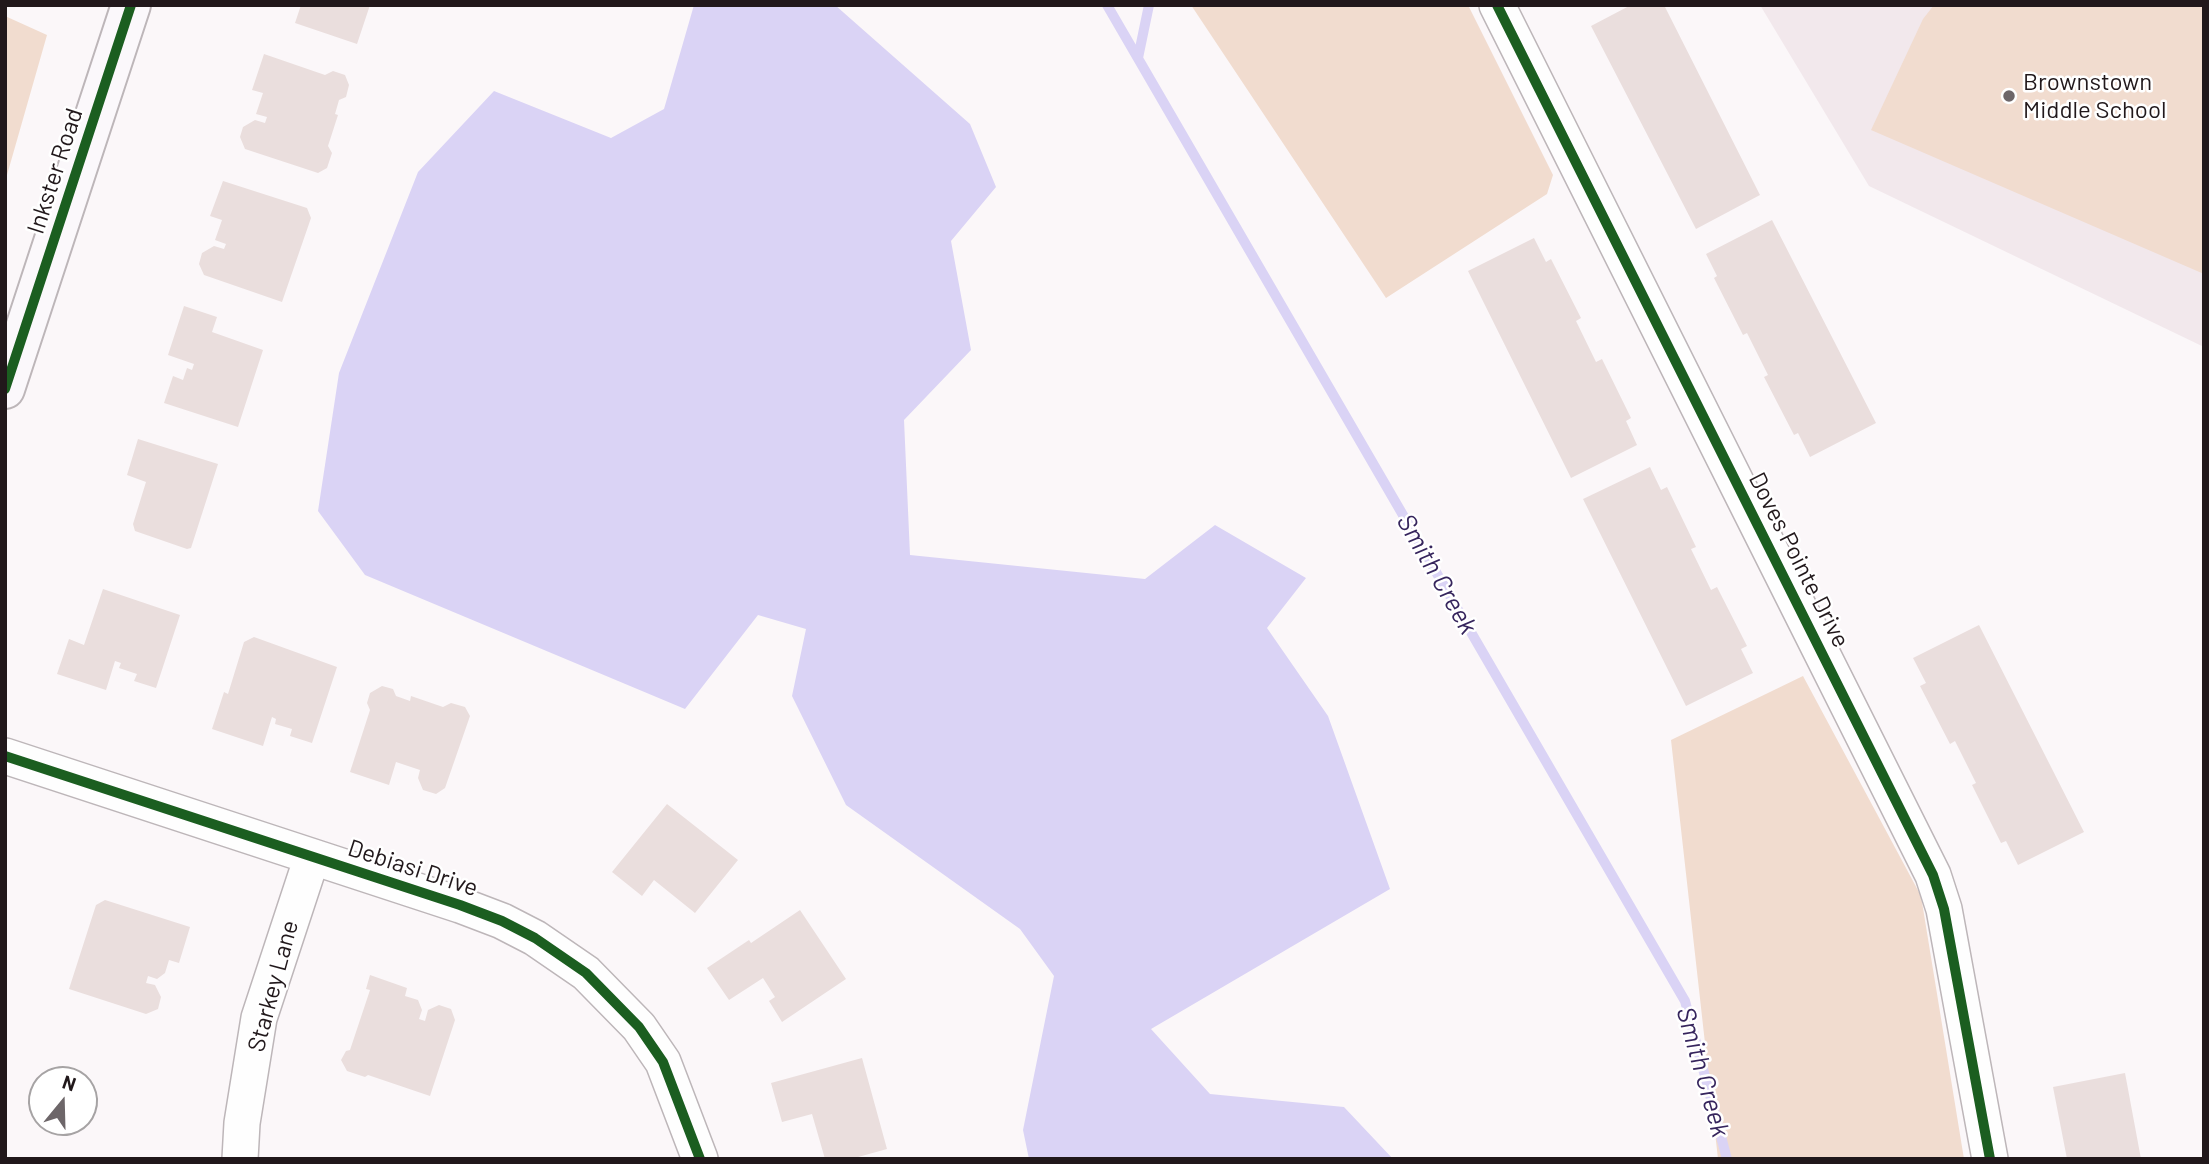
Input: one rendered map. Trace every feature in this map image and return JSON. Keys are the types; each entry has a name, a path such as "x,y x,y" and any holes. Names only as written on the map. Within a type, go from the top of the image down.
{"street":[{"name":"Inkster Road","path":"5,389 131,5"},
{"name":"Doves Pointe Drive","path":"1497,5 1933,875 1944,909 1990,1159"},
{"name":"Debiasi Drive","path":"5,756 502,921 535,938 586,973 639,1027 663,1062 700,1159"},
{"name":"Starkey Lane","path":"240,1159 242,1123 259,1018 312,857"}],"shaded area":[{"path":"694,5 835,5 970,124 996,187 951,241 971,350 904,420 910,555 1145,579 1215,525 1306,578 1267,628 1328,716 1390,889 1151,1029 1210,1094 1344,1107 1393,1159 1029,1159 1023,1130 1054,976 1020,929 846,805 792,696 806,629 758,615 685,709 365,575 318,511 339,373 418,172 494,91 611,138 664,109"},
{"path":"1191,5 1468,5 1553,175 1547,194 1386,298"},
{"name":"Brownstown Middle School","path":"1760,5 2204,5 2204,347 1869,186"},
{"name":"Brownstown Middle School","path":"1934,5 2204,5 2204,274 1871,130 1923,19"},
{"path":"5,16 47,35 5,182"},
{"path":"1803,676 1921,896 1964,1159 1718,1159 1671,740"}],"building":[{"path":"301,5 370,5 357,44 295,23"},
{"path":"1631,5 1664,5 1760,195 1696,229 1591,26"},
{"path":"264,54 325,75 333,71 345,75 349,85 346,97 339,100 335,114 338,115 328,146 332,153 327,168 318,173 245,149 240,137 243,127 255,120 265,123 267,117 256,114 263,93 252,90"},
{"path":"223,181 307,208 311,218 282,302 204,275 199,264 202,253 214,246 224,249 226,244 215,240 222,220 210,216"},
{"path":"1772,220 1876,423 1810,457 1798,433 1794,435 1764,377 1768,375 1747,333 1743,335 1714,278 1717,276 1706,254"},
{"path":"1534,238 1546,262 1551,259 1581,318 1576,321 1596,362 1602,359 1631,418 1626,421 1637,445 1571,478 1468,271"},
{"path":"184,306 217,317 212,332 263,350 238,427 164,403 173,376 183,380 187,368 192,370 194,364 168,355"},
{"path":"138,439 218,464 191,548 187,549 135,531 133,524 146,482 127,475"},
{"path":"1650,467 1661,490 1667,487 1696,547 1691,549 1711,590 1717,587 1747,646 1741,649 1753,673 1686,706 1583,499"},
{"path":"103,589 180,615 156,688 134,681 137,674 119,668 121,663 115,661 106,690 57,674 69,639 84,645"},
{"path":"1979,625 2084,832 2018,865 2006,841 2001,843 1972,785 1976,783 1955,741 1950,744 1920,686 1926,683 1913,658"},
{"path":"254,637 337,667 312,743 290,736 292,729 275,724 276,719 272,717 263,746 212,729 224,692 228,694 244,642"},
{"path":"382,686 393,689 396,696 410,701 411,696 443,707 451,703 465,707 470,716 445,788 436,794 423,790 418,778 420,770 396,762 389,785 350,772 370,710 367,703 370,693"},
{"path":"667,804 738,860 695,913 654,880 642,896 612,872"},
{"path":"105,900 190,927 179,963 169,960 165,973 157,979 148,976 146,983 155,985 161,997 158,1009 146,1014 69,989 96,905"},
{"path":"800,910 846,979 782,1022 769,1001 775,997 763,978 729,1000 707,968"},
{"path":"370,975 407,988 405,996 418,1000 422,1010 419,1019 425,1021 428,1010 439,1005 451,1009 455,1020 430,1096 368,1075 365,1077 347,1071 341,1060 346,1051 350,1050 370,990 366,989"},
{"path":"862,1058 887,1149 851,1159 825,1159 812,1114 782,1122 771,1083"},
{"path":"2125,1073 2141,1159 2067,1159 2053,1087"}],"waterway":[{"name":"Smith Creek","path":"1107,5 1685,1001 1727,1159"},
{"path":"1138,58 1149,5"}],"cycle path":[{"path":"5,389 131,5"},
{"path":"1497,5 1933,875 1944,909 1990,1159"},
{"path":"5,756 460,905 502,921 535,938 586,973 639,1027 663,1062 700,1159"}],"place":[{"name":"Brownstown Middle School","path":"2009,96"}]}
